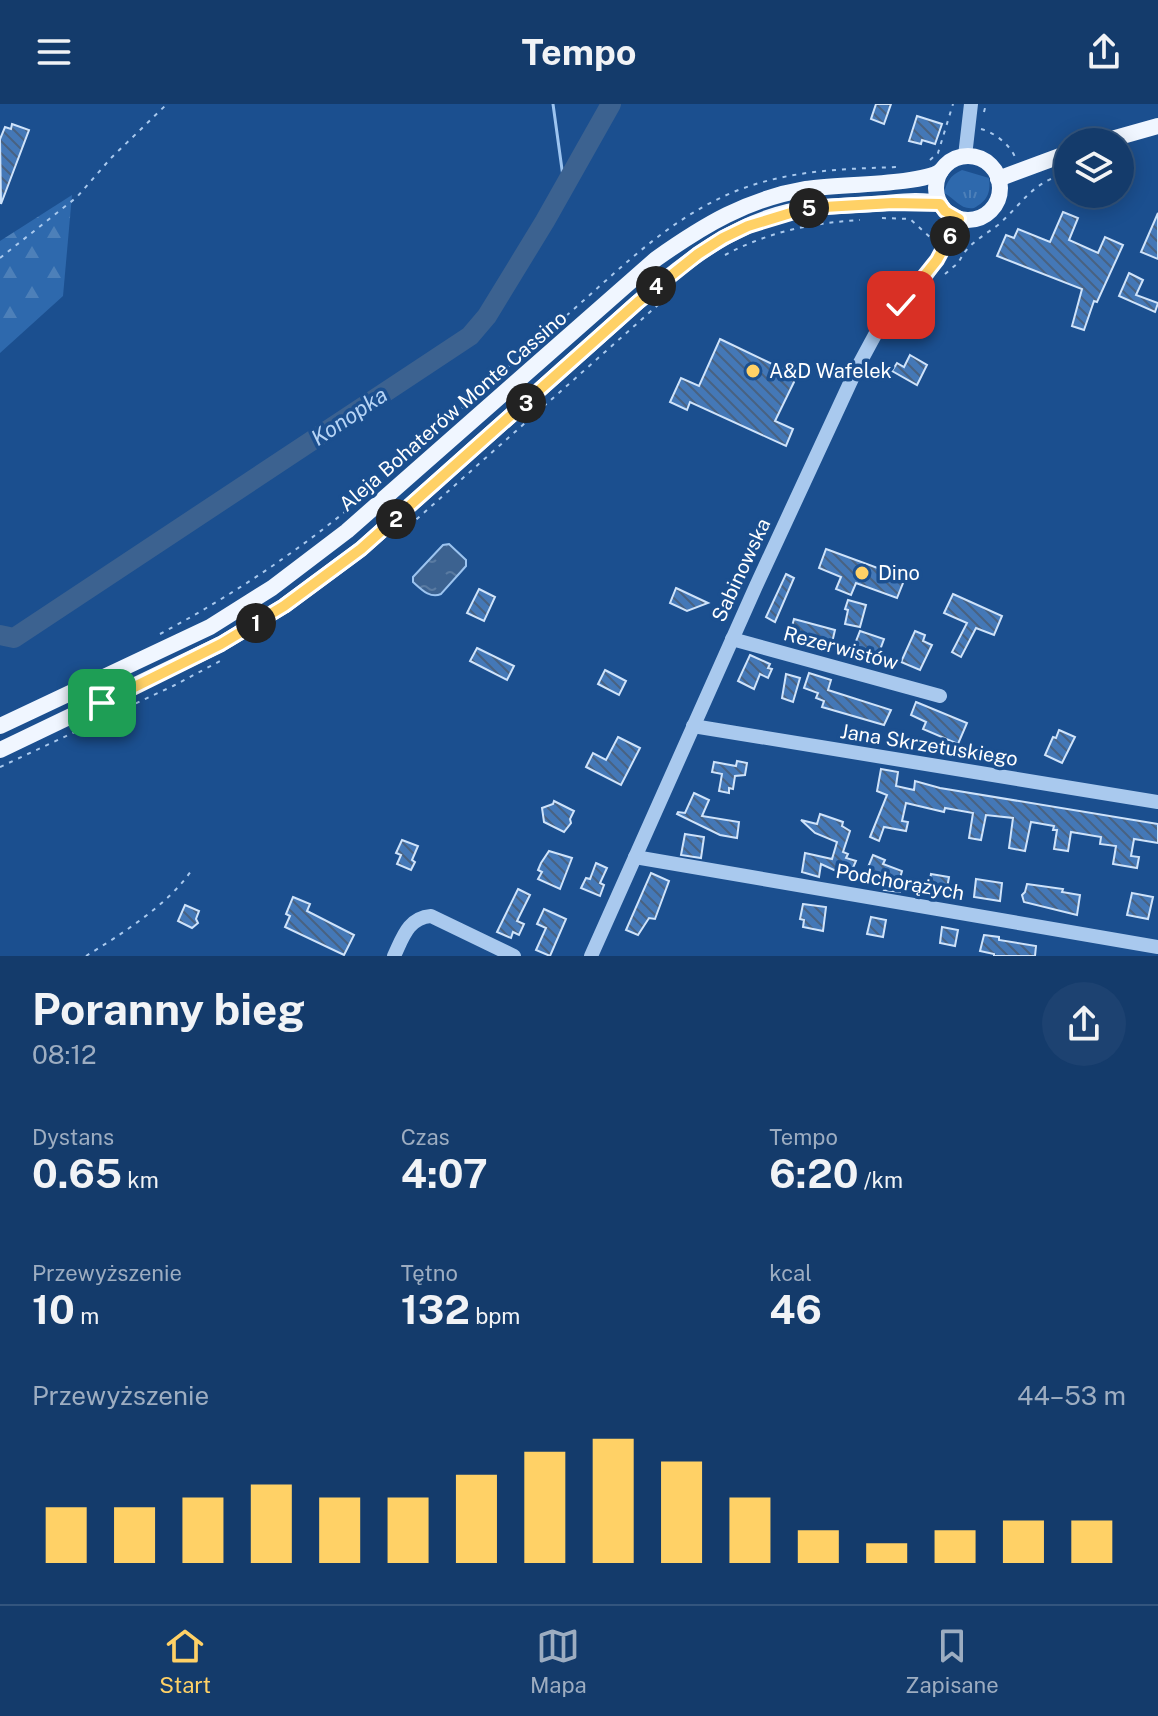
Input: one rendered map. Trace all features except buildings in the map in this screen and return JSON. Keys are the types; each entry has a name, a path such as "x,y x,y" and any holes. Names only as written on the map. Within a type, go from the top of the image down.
{"main road":[{"path":"1134,133 1158,126"},
{"path":"965,156 986,162 998,179 1000,189 994,207 978,218 959,219 945,211 936,187 933,167 965,156"},
{"path":"998,179 1054,158"},
{"name":"Aleja Bohaterów Monte Cassino","path":"0,726 210,627 272,588 347,531 656,259 704,225 740,208 804,190 843,184 921,180 933,167"},
{"name":"Aleja Bohaterów Monte Cassino","path":"0,750 221,644 284,606 361,549 670,275 723,238 748,226 807,208 893,203 940,204"}],"street":[{"path":"965,156 971,104"},
{"name":"Sabinowska","path":"591,956 856,370 876,333 922,282 959,219"},
{"name":"Rezerwistów","path":"732,639 940,696"},
{"name":"Jana Skrzetuskiego","path":"693,726 1158,802"},
{"name":"Podchorążych","path":"635,857 1158,947"},
{"path":"394,956 408,927 421,917 431,916 514,956"}],"path":[{"path":"0,258 77,197 111,158 167,104"},
{"path":"933,167 953,104"},
{"path":"983,117 986,104"},
{"path":"946,125 955,127"},
{"path":"982,129 1007,146 1015,157"},
{"path":"379,483 612,274 689,215 736,191 799,173 903,166"},
{"path":"959,251 964,253 998,224 1028,192 1054,176"},
{"path":"1026,186 1028,192"},
{"path":"903,219 910,219 927,237 936,241"},
{"path":"152,638 201,612 281,561 367,493"},
{"path":"86,956 180,888 191,871"}],"green space":[{"path":"962,170 989,178 987,196 974,208 962,206 944,193 950,179"},
{"path":"72,195 63,296 0,353 0,241"}],"water":[{"path":"449,544 466,560 466,566 441,594 429,594 413,582 413,577 443,545"}],"waterway":[{"path":"553,104 564,184"},
{"name":"Konopka","path":"0,635 14,638 470,336 487,316 545,221 611,104"}],"place":[{"name":"A&D Wafelek","path":"753,371"},
{"name":"Dino","path":"862,573"}],"route":[{"path":"102,703 221,644 284,606 361,549 638,302 723,238 748,226 807,208 893,203 940,204 951,216 959,219 937,260 901,305"}]}
